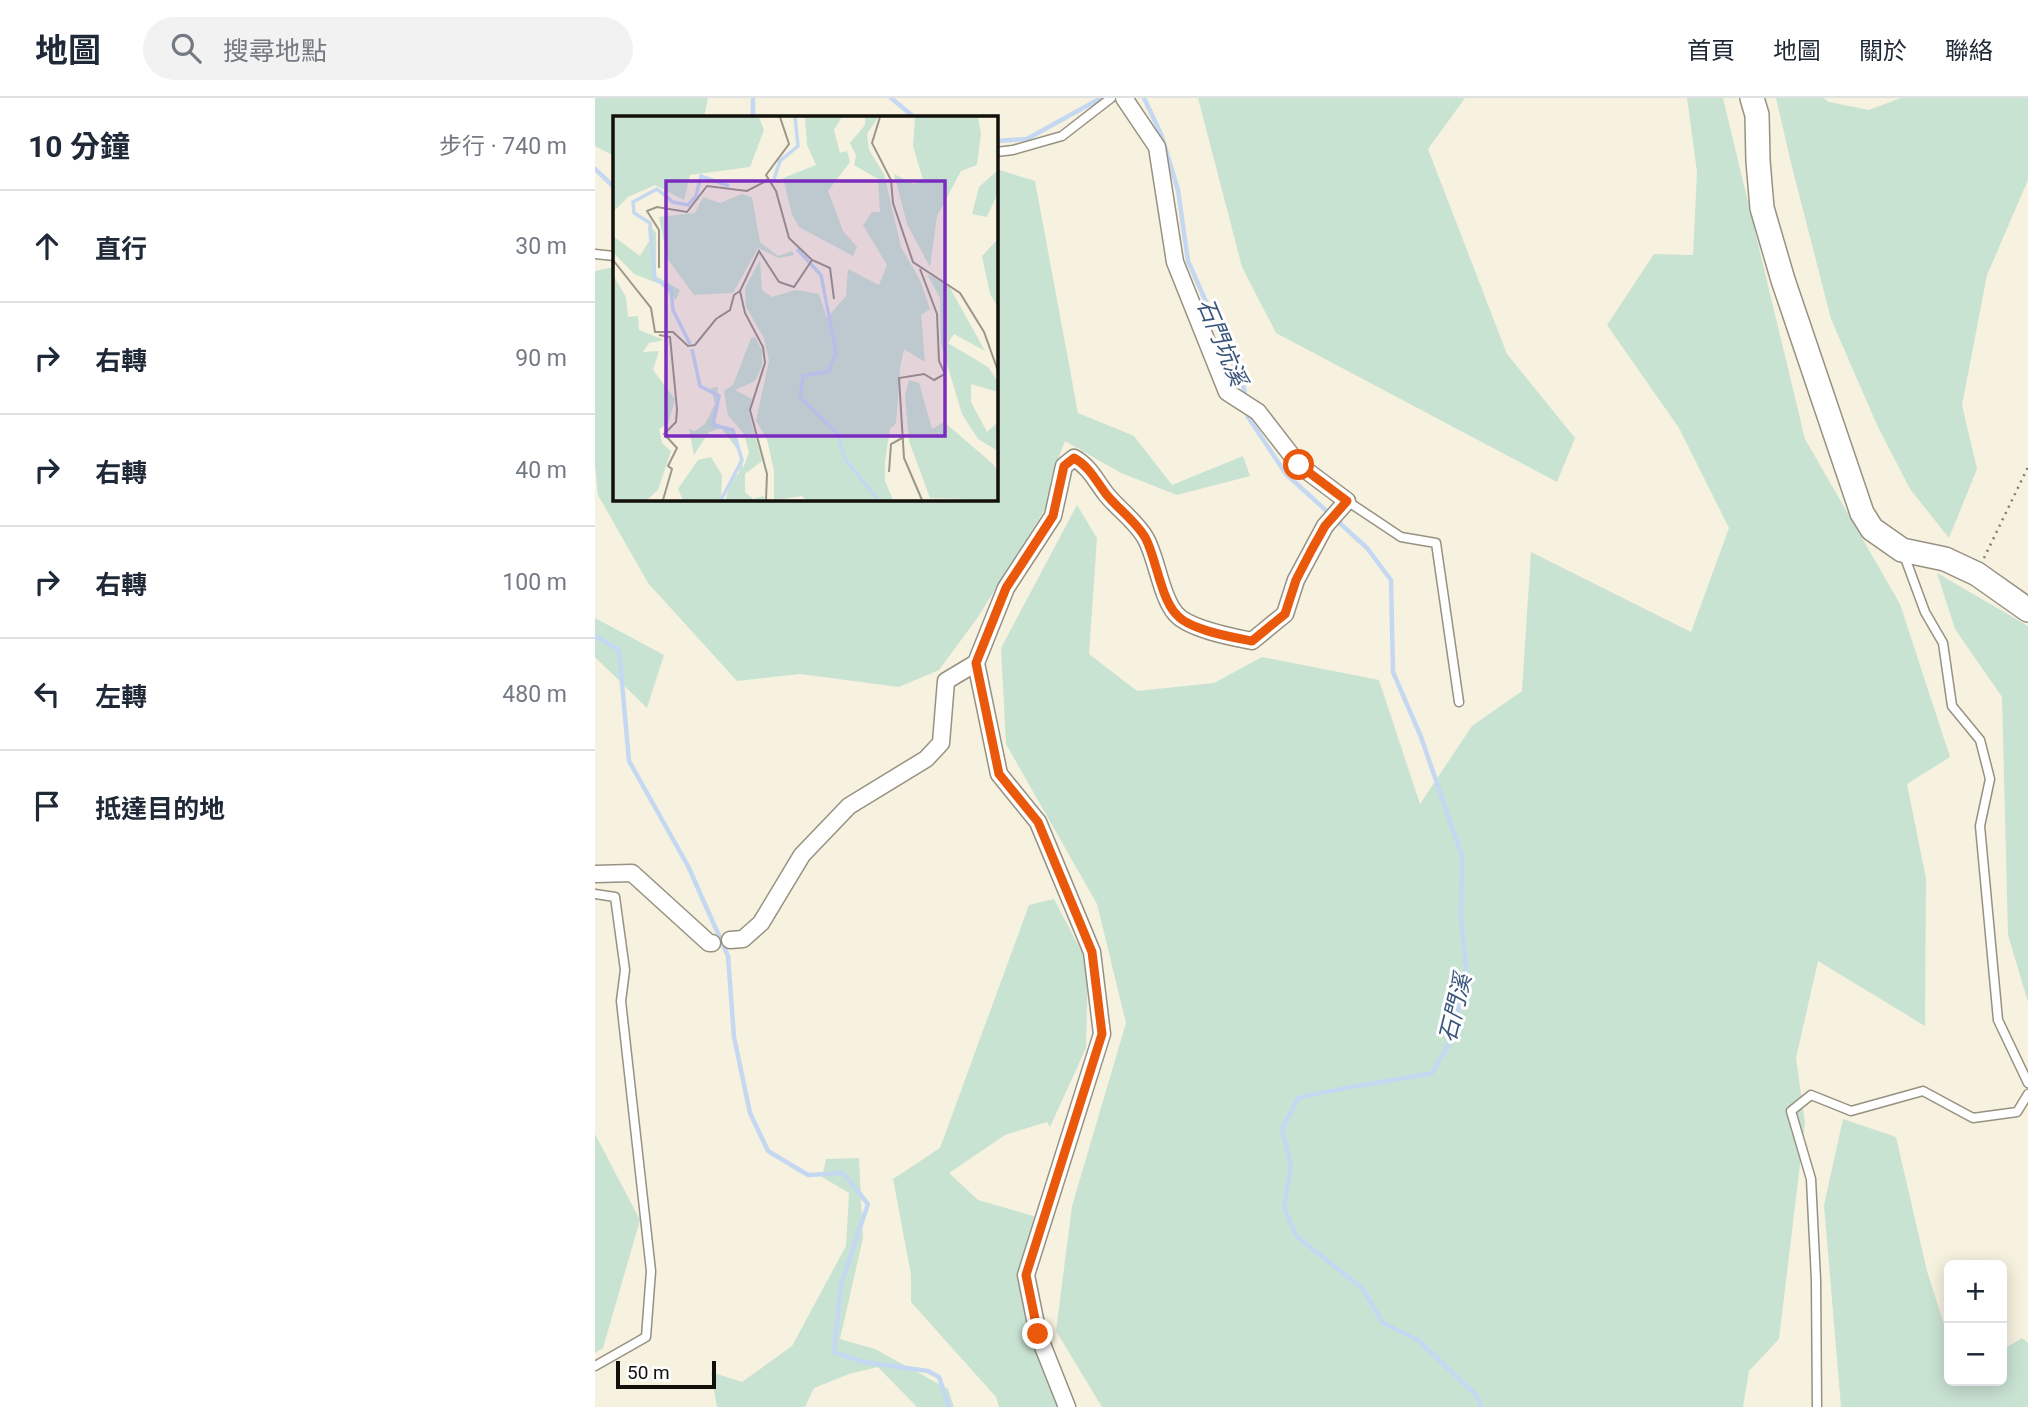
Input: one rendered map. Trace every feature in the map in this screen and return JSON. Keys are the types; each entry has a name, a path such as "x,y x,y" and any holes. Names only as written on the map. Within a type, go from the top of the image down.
{"street":[{"path":"1067,1407 1038,1334 1026,1275 1102,1034 1092,952 1038,822 999,774 976,663 1006,588 1053,516 1064,466 1074,458 1084,464 1108,497 1145,537 1165,593 1176,614 1190,624 1252,641 1285,614 1296,580 1327,523 1343,505 1299,465 1258,412 1227,392 1175,262 1157,147 1124,98"},
{"path":"1752,98 1757,115 1762,208 1791,306 1862,513 1872,529 1902,550 1945,559 1977,574 2028,610"},
{"path":"730,940 743,939 761,923 802,855 849,806 926,759 941,743 946,681 976,663"},
{"path":"595,874 632,873 712,943"}],"lane":[{"path":"997,152 1062,136 1111,98"},
{"path":"595,254 613,256"},
{"path":"1343,505 1401,537 1436,542 1459,702"},
{"path":"1902,550 1925,612 1944,643 1952,706 1980,740 1990,779 1980,826 1998,1020 2028,1083"},
{"path":"595,894 615,898 625,970 621,1001 651,1271 646,1337 595,1366"},
{"path":"712,943 730,940"},
{"path":"1817,1407 1816,1280 1811,1180 1791,1111 1811,1095 1851,1111 1923,1091 1973,1118 2017,1112 2028,1094"}],"path":[{"path":"1977,574 2028,467"}],"green space":[{"path":"595,98 708,98 704,116 613,116 613,155 595,146"},
{"path":"1198,98 1465,98 1428,149 1507,354 1575,438 1557,482 1276,333 1242,267"},
{"path":"1687,98 1723,98 1805,439 1900,604 1950,757 1907,784 1926,878 1925,1026 1818,961 1796,1058 1805,1123 1779,1339 1749,1371 1743,1407 1102,1407 1056,1331 1072,1206 1126,1023 1097,904 1006,744 1001,648 1077,505 1097,538 1089,654 1137,691 1214,683 1262,657 1379,680 1420,804 1472,726 1522,691 1531,552 1691,632 1729,528 1679,428 1607,325 1654,254 1693,255 1697,172"},
{"path":"1776,98 1823,98 1829,102 1869,110 1901,98 2028,98 2028,180 1987,275 1962,405 1977,469 1949,538 1910,489 1877,425 1831,319"},
{"path":"997,169 1035,181 1078,413 1134,436 1172,485 1243,456 1250,476 1177,495 1121,473 1065,441 1052,475 1047,506 978,617 939,670 899,687 800,674 737,681 648,583 598,495 595,465 595,271 613,267 613,500 997,500"},
{"path":"1937,573 2028,626 2028,1002 2008,935 2002,697 1955,629"},
{"path":"595,618 664,655 647,708 595,657"},
{"path":"1054,899 1088,964 1086,1048 1050,1127 1047,1122 1005,1135 949,1173 978,1200 1037,1217 1020,1288 1067,1407 999,1407 996,1397 911,1302 911,1275 893,1179 940,1148 1029,905"},
{"path":"1843,1119 1896,1137 1927,1271 1944,1324 1944,1386 2007,1386 2007,1347 2022,1338 2028,1343 2028,1407 1841,1407 1824,1205"},
{"path":"595,1134 640,1220 603,1348 595,1353"},
{"path":"859,1158 863,1238 840,1339 875,1349 948,1389 954,1407 917,1407 878,1367 849,1374 814,1388 805,1407 717,1407 711,1372 742,1382 792,1346 846,1246 849,1193 822,1177 826,1159"}],"waterway":[{"path":"753,98 753,116"},
{"path":"891,98 913,116"},
{"path":"997,141 1027,139 1101,98"},
{"name":"石門坑溪","path":"1144,98 1161,134 1178,190 1188,261 1244,388 1245,397"},
{"path":"595,169 613,186"},
{"name":"石門溪","path":"1247,409 1248,417 1286,474 1367,548 1391,580 1393,672 1421,737 1462,856 1461,918 1467,976 1448,1046 1432,1073 1298,1098 1282,1129 1291,1166 1284,1207 1296,1236 1362,1288 1383,1323 1418,1340 1477,1396 1481,1407"},
{"path":"595,636 619,650 629,761 688,866 728,956 734,1037 750,1113 768,1151 808,1175 843,1173 868,1204 841,1284 834,1352 863,1362 928,1371 939,1377 949,1407"}],"route":[{"path":"1038,1334 1026,1275 1102,1034 1092,952 1038,822 999,774 976,663 1006,588 1053,516 1064,466 1074,458 1084,464 1108,497 1145,537 1165,593 1176,614 1190,624 1252,641 1285,614 1296,580 1311,551 1325,526 1347,501 1299,465"}]}
